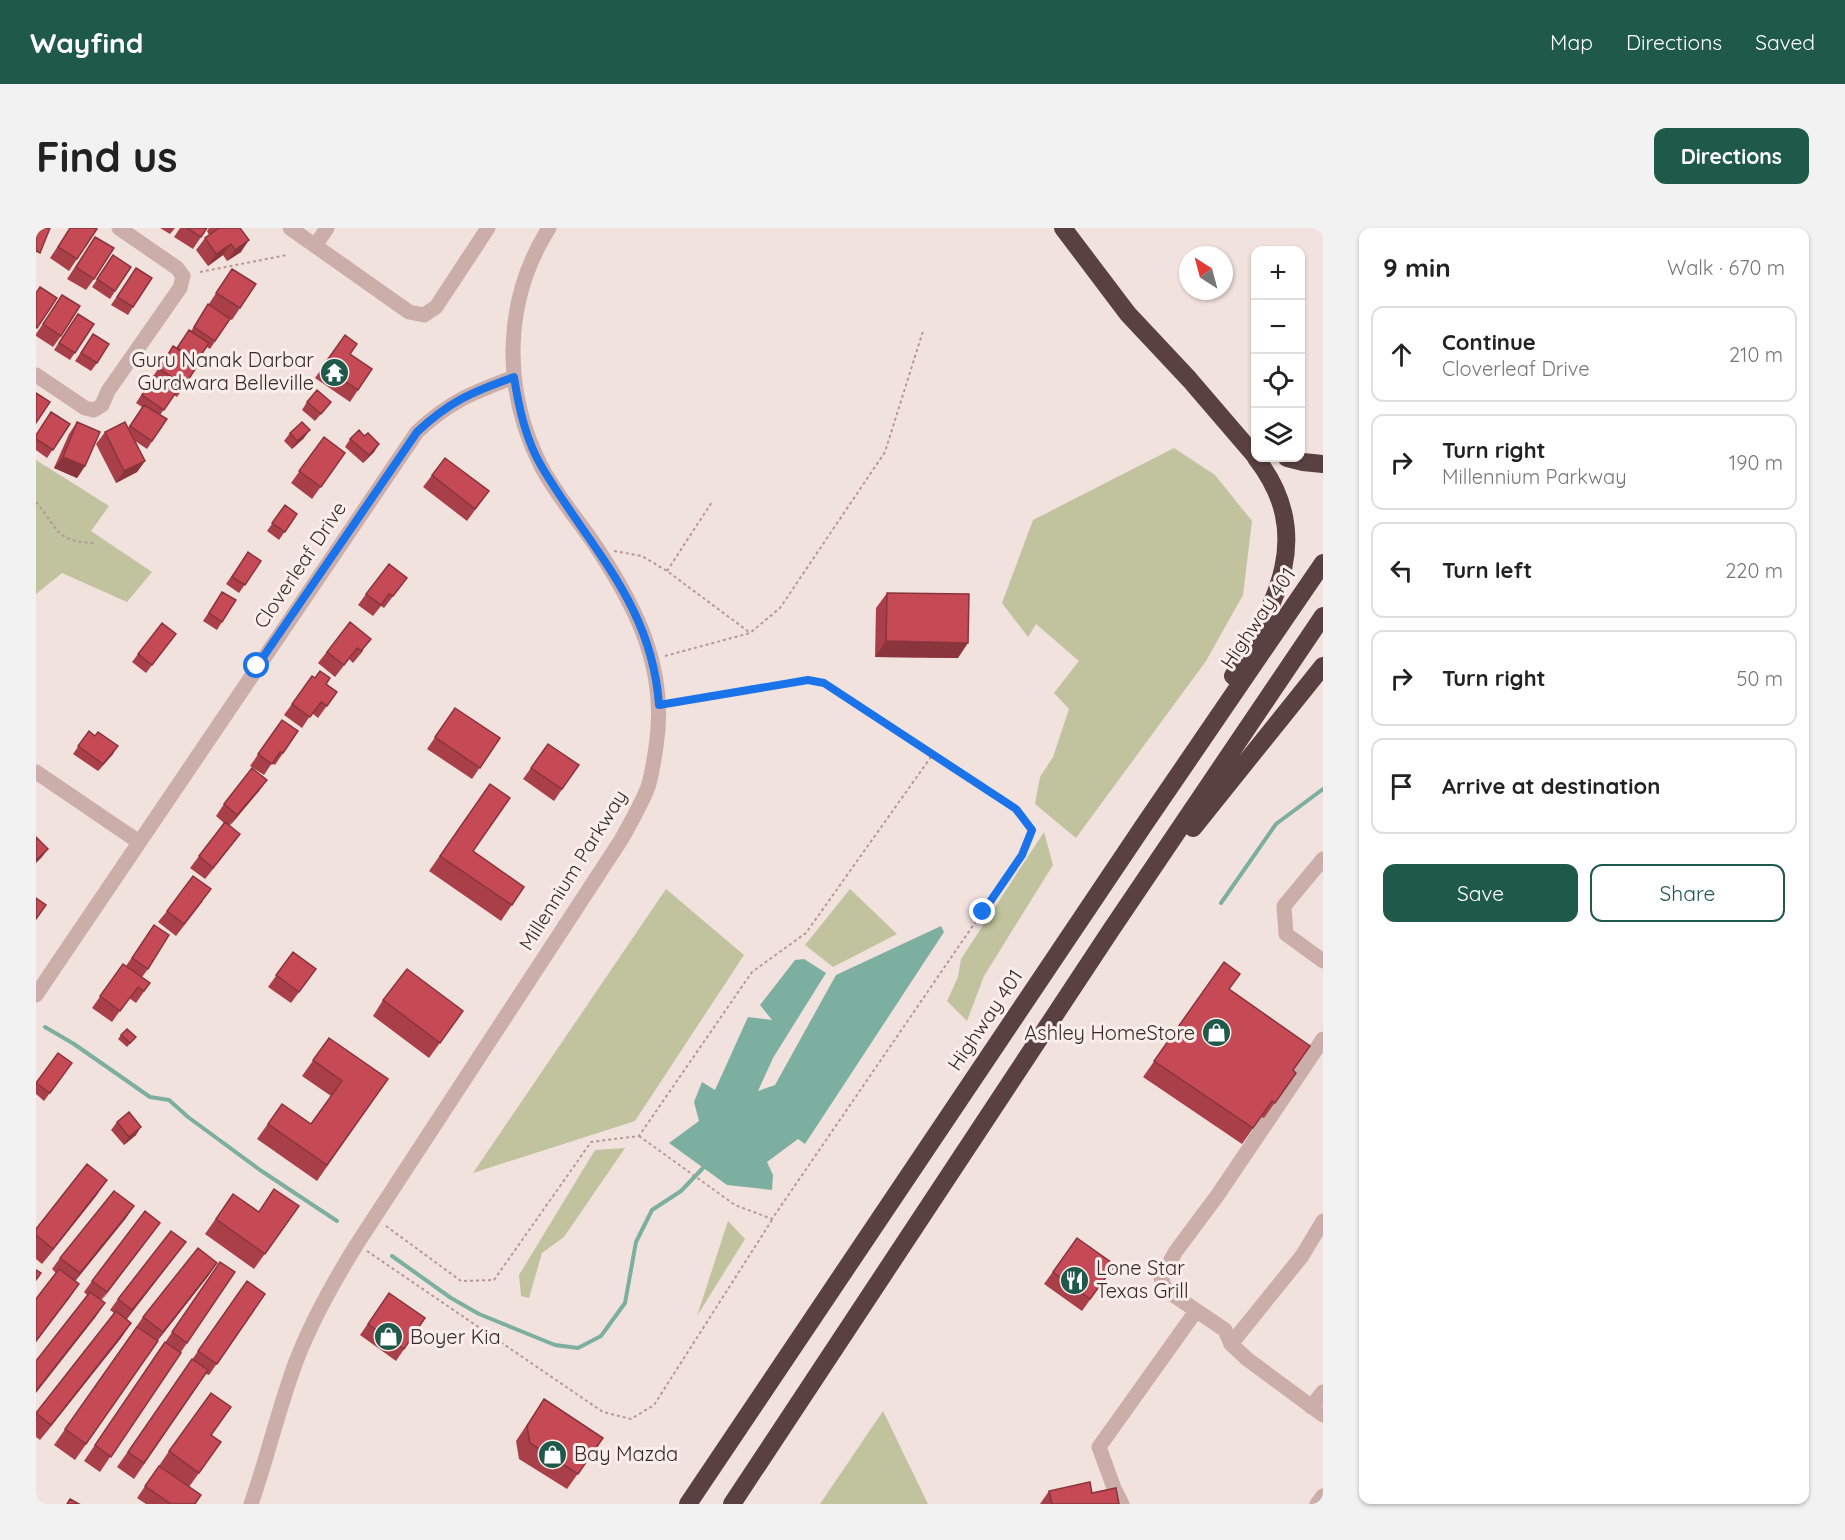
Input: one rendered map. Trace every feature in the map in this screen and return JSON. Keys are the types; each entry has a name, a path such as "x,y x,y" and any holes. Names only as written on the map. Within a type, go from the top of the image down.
{"highway":[{"path":"1063,228 1128,314 1189,379 1251,451"},
{"path":"1189,379 1251,434"},
{"path":"1144,825 1257,634 1274,602 1281,580 1288,540 1284,517 1274,485 1259,462"},
{"path":"1303,462 1323,464"},
{"name":"Highway 401","path":"688,1504 1144,825 1323,563"},
{"path":"732,1504 1111,930 1323,616"},
{"path":"1111,930 1323,666"}],"street":[{"path":"36,375 85,408 94,410 102,405 108,391 180,288 183,276 177,268 118,228"},
{"path":"290,228 409,312 424,315 436,307 488,228"},
{"path":"315,246 327,228"},
{"name":"Millennium Parkway","path":"251,1504 298,1357 321,1308 357,1244 626,832 649,785 658,736 659,705 653,659 631,604 597,548 542,468 525,430 514,377 513,334 520,290 531,261 548,228"},
{"name":"Cloverleaf Drive","path":"36,995 417,432 451,403 514,377"},
{"path":"36,772 139,842"},
{"path":"1323,859 1284,906 1286,934 1323,961"},
{"path":"1323,1039 1213,1202 1176,1251 1161,1278 1166,1290 1224,1330 1231,1344 1247,1359 1317,1411 1323,1392"},
{"path":"1231,1344 1302,1256 1322,1223"},
{"path":"1122,1504 1099,1448 1196,1311"},
{"path":"1317,1504 1323,1496"}],"path":[{"path":"200,272 287,255"},
{"path":"653,659 750,633 780,608 885,452 923,332"},
{"path":"36,502 46,513 56,531 74,542 94,543"},
{"path":"667,571 712,502"},
{"path":"597,548 642,556 667,571 750,633"},
{"path":"357,1244 603,1412 632,1419 654,1406 772,1218 1022,855 1032,830 1016,809 824,683 808,680 659,705"},
{"path":"639,1136 752,972 806,933 933,754"},
{"path":"375,1217 461,1281 494,1280 591,1142 639,1136 735,1205 772,1218"}],"shaded area":[{"path":"1174,448 1215,475 1252,521 1243,595 1206,661 1076,838 1035,804 1040,777 1053,757 1069,709 1054,693 1079,661 1036,624 1028,637 1002,603 1033,520"},
{"path":"36,460 109,506 91,531 152,572 127,602 62,573 36,594"},
{"path":"1044,832 1053,865 984,976 967,1021 947,1001 958,977 961,959"},
{"path":"666,889 744,955 635,1121 473,1173"},
{"path":"850,889 897,934 833,967 805,945"},
{"path":"941,926 944,932 805,1144 798,1139 767,1162 773,1175 772,1190 727,1185 669,1143 699,1121 694,1102 702,1082 715,1090 748,1017 772,1020 760,1005 795,960 804,959 826,973 773,1058 758,1091 775,1085 836,975"},
{"path":"625,1148 564,1237 542,1253 529,1298 521,1296 519,1275 595,1150"},
{"path":"728,1221 745,1239 697,1316"},
{"path":"883,1411 928,1504 820,1504"}],"building":[{"path":"36,228 50,228 40,253 36,251"},
{"path":"70,228 97,229 77,259 58,247"},
{"path":"187,228 207,228 201,237"},
{"path":"219,228 240,228 249,240 235,250 231,244 216,254 205,238"},
{"path":"95,237 114,248 94,279 76,267"},
{"path":"113,255 131,267 115,291 97,279"},
{"path":"136,268 152,278 133,307 117,297"},
{"path":"232,269 256,284 240,308 216,293"},
{"path":"40,287 57,298 37,328 36,293"},
{"path":"62,295 80,306 61,336 43,324"},
{"path":"208,304 230,319 215,341 194,327"},
{"path":"78,314 94,324 75,353 59,343"},
{"path":"189,330 209,343 197,361 177,348"},
{"path":"93,334 109,344 97,363 81,353"},
{"path":"345,335 357,344 350,354 372,369 358,390 323,366"},
{"path":"173,346 199,363 185,385 159,369"},
{"path":"154,376 177,391 164,410 142,395"},
{"path":"317,390 331,402 321,414 307,402"},
{"path":"36,393 50,402 36,423"},
{"path":"144,405 167,419 152,441 130,426"},
{"path":"51,412 70,424 53,450 36,439 36,435"},
{"path":"77,422 100,432 85,466 63,457"},
{"path":"125,422 145,461 124,471 105,432"},
{"path":"302,422 310,430 297,441 290,433"},
{"path":"359,430 364,436 368,433 379,444 369,455 350,439"},
{"path":"324,437 345,453 321,487 299,471"},
{"path":"445,458 489,491 475,509 432,475"},
{"path":"285,505 297,514 285,532 272,523"},
{"path":"248,552 261,561 245,585 232,577"},
{"path":"389,564 407,578 393,596 389,594 381,605 366,594"},
{"path":"222,592 236,600 222,622 209,613"},
{"path":"887,593 969,594 968,643 886,641"},
{"path":"350,622 371,639 361,651 357,648 344,665 327,652"},
{"path":"162,623 176,634 152,665 138,654"},
{"path":"320,671 330,678 326,684 337,692 327,706 321,702 310,717 292,704 312,676 315,678"},
{"path":"455,708 500,738 480,768 435,737"},
{"path":"282,720 298,731 283,753 280,752 272,764 258,754"},
{"path":"89,731 95,736 98,732 118,746 103,764 78,746"},
{"path":"548,744 579,765 562,789 531,768"},
{"path":"252,768 267,780 237,815 224,804"},
{"path":"490,784 510,798 473,851 524,887 512,905 440,856"},
{"path":"225,822 240,834 213,868 199,856"},
{"path":"36,837 48,849 36,860"},
{"path":"193,876 211,889 184,924 167,911"},
{"path":"36,898 46,905 36,919"},
{"path":"154,925 169,935 148,969 132,958"},
{"path":"293,952 316,969 299,992 276,975"},
{"name":"Ashley HomeStore","path":"1224,962 1240,974 1229,989 1310,1046 1293,1070 1296,1073 1275,1103 1272,1101 1253,1128 1154,1061"},
{"path":"123,964 150,983 144,991 138,987 120,1011 100,996"},
{"path":"407,969 463,1011 440,1043 383,1000"},
{"path":"127,1029 136,1037 130,1043 121,1035"},
{"path":"329,1038 388,1079 327,1165 268,1124 282,1104 311,1124 342,1081 313,1060"},
{"path":"58,1053 72,1063 50,1093 36,1083"},
{"path":"129,1112 141,1127 129,1137 117,1122"},
{"path":"87,1164 107,1180 53,1249 36,1235 36,1229"},
{"path":"274,1189 299,1206 265,1254 216,1219 233,1194 259,1212"},
{"path":"114,1191 134,1206 80,1273 60,1258"},
{"path":"145,1211 160,1223 107,1292 92,1281"},
{"path":"171,1231 186,1242 132,1310 118,1299"},
{"name":"Lone Star Texas Grill","path":"1077,1238 1115,1265 1090,1299 1053,1272"},
{"path":"198,1248 217,1263 163,1332 143,1317"},
{"path":"220,1262 235,1272 187,1343 172,1332"},
{"path":"59,1269 79,1284 36,1341 36,1299"},
{"path":"36,1270 41,1273 36,1280"},
{"path":"247,1281 265,1294 217,1364 198,1351"},
{"path":"90,1292 105,1303 36,1391 36,1361"},
{"path":"389,1293 425,1318 404,1349 368,1324"},
{"path":"116,1311 131,1323 51,1425 36,1413"},
{"path":"137,1327 158,1341 86,1444 65,1429"},
{"path":"165,1342 181,1353 111,1457 95,1445"},
{"path":"192,1359 208,1370 144,1463 128,1452"},
{"path":"211,1393 231,1407 211,1435 221,1442 199,1473 169,1451"},
{"path":"544,1399 603,1438 578,1474 530,1443 527,1426"},
{"path":"159,1466 201,1495 195,1504 171,1504 145,1486"},
{"path":"1090,1482 1092,1493 1116,1488 1119,1504 1052,1504 1049,1491"},
{"path":"70,1499 79,1504 67,1504"}],"waterway":[{"path":"1221,903 1276,824 1323,789"},
{"path":"45,1027 74,1044 150,1097 169,1100 188,1117 260,1170 337,1221"},
{"path":"392,1256 451,1298 479,1314 555,1345 578,1348 601,1336 625,1303 636,1242 652,1210 681,1191 703,1168"}],"place":[{"name":"Guru Nanak Darbar Gurdwara Belleville","path":"335,372"},
{"name":"Ashley HomeStore","path":"1216,1033"},
{"name":"Lone Star Texas Grill","path":"1075,1280"},
{"name":"Boyer Kia","path":"389,1337"},
{"name":"Bay Mazda","path":"553,1454"}],"route":[{"path":"257,666 417,432 451,403 514,377 525,430 542,468 614,574 636,614 653,659 659,705 808,680 824,683 1016,809 1032,830 1022,855 983,912"}]}
